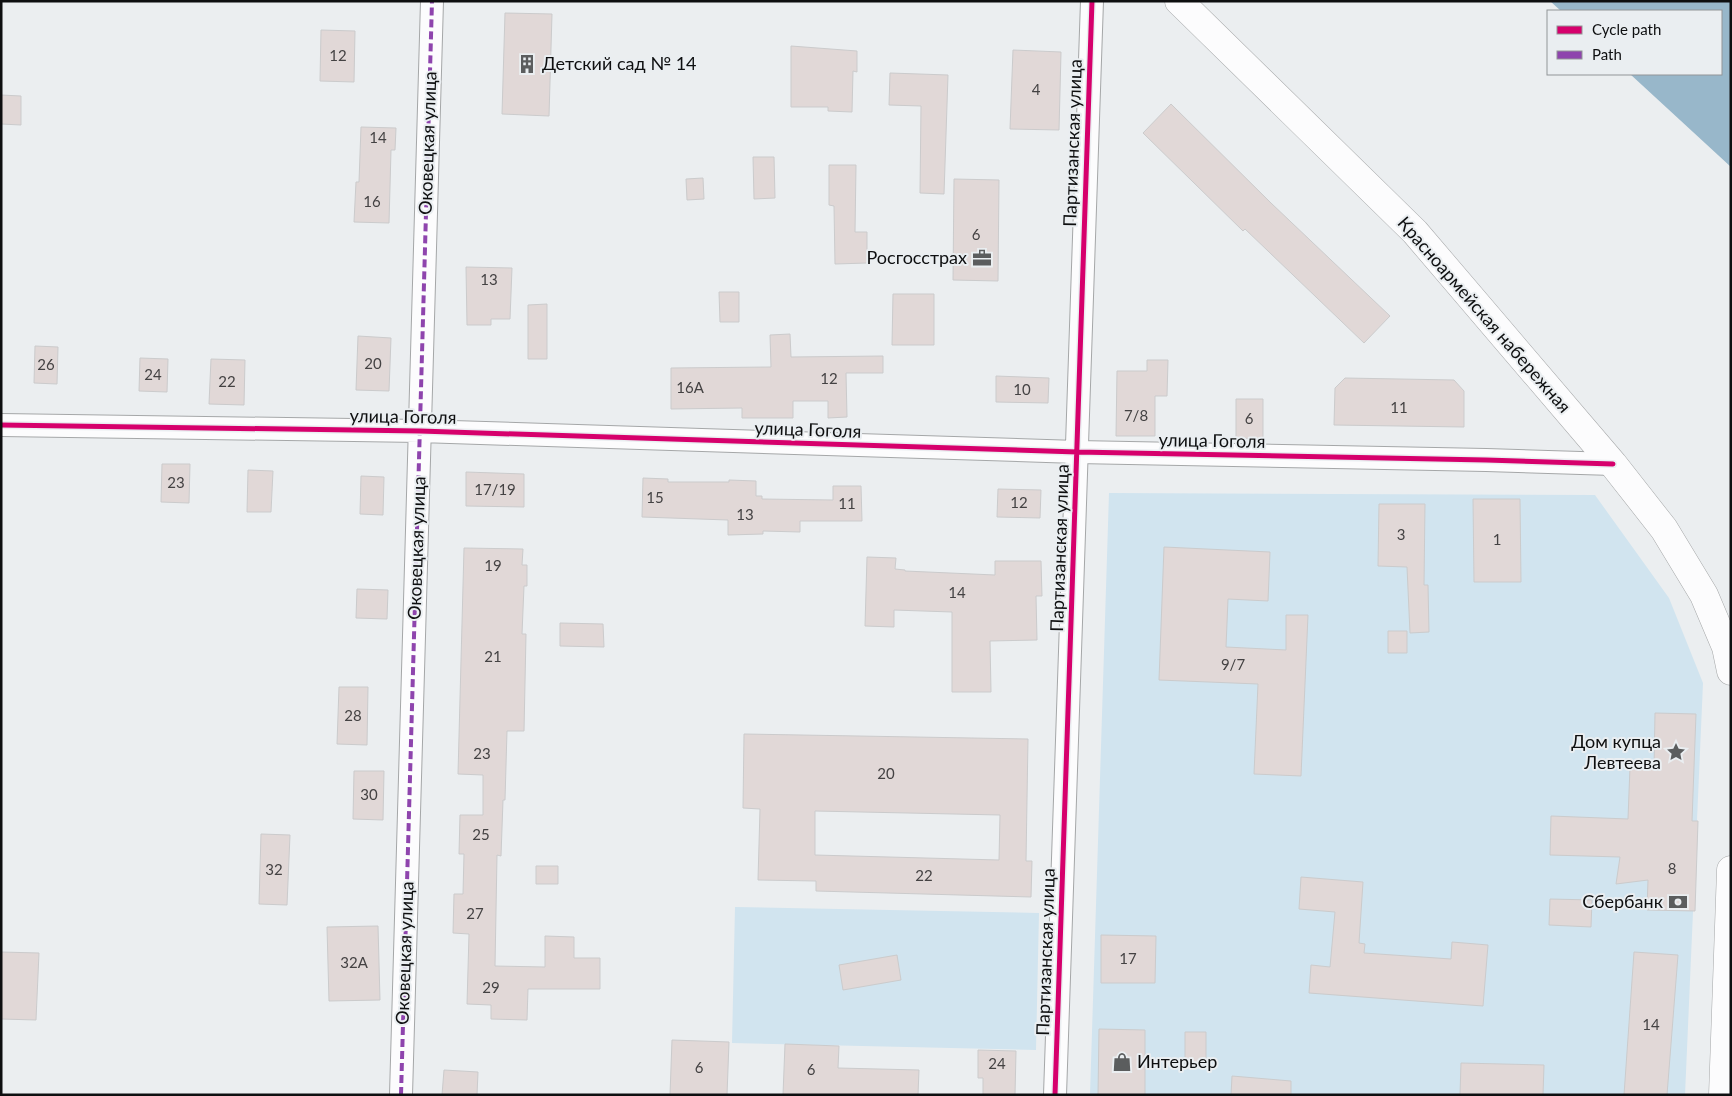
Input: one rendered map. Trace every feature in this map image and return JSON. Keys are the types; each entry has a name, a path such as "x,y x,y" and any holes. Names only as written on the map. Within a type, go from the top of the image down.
{"street":[{"name":"Оковецкая улица","path":"401,1095 432,1"},
{"name":"Партизанская улица","path":"1055,1095 1092,1"},
{"name":"Красноармейская набережная","path":"1179,1 1415,232 1613,464 1664,529 1704,594 1726,647 1731,671"},
{"name":"улица Гоголя","path":"1,426 420,431 1077,452 1613,464"},
{"path":"1723,1095 1731,870"}],"shaded area":[{"path":"1109,493 1595,495 1669,598 1703,683 1685,1095 1090,1095"},
{"path":"735,907 1039,913 1036,1050 732,1043"}],"water":[{"path":"1550,1 1731,1 1731,167 1631,75 1722,75 1722,10 1560,10"}],"building":[{"name":"Детский сад № 14","path":"505,13 552,14 549,116 502,114"},
{"path":"321,30 355,31 354,82 320,81"},
{"path":"791,46 857,51 857,72 853,71 852,112 828,111 828,107 791,107"},
{"path":"1013,50 1061,52 1059,130 1010,129"},
{"path":"890,73 948,75 944,194 920,193 921,106 889,105"},
{"path":"1,95 21,96 21,125 1,124"},
{"path":"1171,104 1271,203 1390,316 1364,343 1245,229 1243,231 1143,133"},
{"path":"361,127 396,128 395,150 391,150 389,223 354,222 356,182 359,182"},
{"path":"753,157 774,157 775,198 754,199"},
{"path":"829,165 856,165 855,232 867,232 867,263 835,264 834,206 829,205"},
{"path":"703,178 704,199 687,200 686,179"},
{"path":"954,179 999,180 998,281 953,280"},
{"path":"466,267 512,268 510,319 491,319 491,325 467,325"},
{"path":"719,292 739,292 739,322 720,322"},
{"path":"893,294 934,294 934,345 892,345"},
{"path":"547,304 547,359 528,359 528,305"},
{"path":"790,334 791,357 883,356 883,373 846,373 847,417 828,418 828,401 793,401 793,418 742,418 742,408 671,409 671,368 771,367 770,335"},
{"path":"358,336 391,338 389,391 356,390"},
{"path":"35,346 58,347 57,384 34,383"},
{"path":"140,358 168,359 167,392 139,391"},
{"path":"211,359 245,360 244,405 209,404"},
{"path":"1147,360 1168,360 1167,396 1155,396 1155,436 1116,436 1117,371 1147,371"},
{"path":"996,376 1049,378 1048,403 996,402"},
{"path":"1345,378 1454,380 1464,391 1464,427 1334,425 1335,388"},
{"path":"1236,399 1263,399 1263,439 1236,438"},
{"path":"162,464 190,464 189,503 161,502"},
{"path":"248,470 273,471 271,512 247,512"},
{"path":"466,472 524,474 524,507 466,506"},
{"path":"361,476 384,477 383,515 360,514"},
{"path":"643,478 668,479 668,482 756,481 756,496 762,496 762,499 833,500 833,486 861,486 862,521 800,521 800,532 763,531 763,534 728,535 728,520 642,517"},
{"path":"998,489 1041,490 1040,518 997,517"},
{"path":"1473,499 1520,499 1521,582 1474,582"},
{"path":"1379,504 1425,504 1424,585 1428,585 1429,632 1410,633 1407,567 1378,566"},
{"path":"1164,547 1270,552 1268,601 1228,599 1226,647 1286,650 1286,615 1308,615 1301,776 1254,774 1258,684 1159,680"},
{"path":"464,548 523,549 522,565 527,565 527,586 524,586 522,634 526,634 524,731 507,731 501,856 497,855 495,966 545,967 545,936 574,937 574,958 600,958 600,989 528,989 527,1020 491,1019 491,1005 467,1004 469,934 453,933 454,894 463,894 464,854 459,854 460,815 483,815 483,775 458,774"},
{"path":"867,557 896,558 895,569 905,571 995,575 995,561 1041,561 1042,596 1036,596 1037,640 990,641 991,692 952,692 952,612 894,610 894,627 865,626"},
{"path":"357,589 388,590 387,619 356,618"},
{"path":"560,623 603,624 604,647 560,646"},
{"path":"1388,631 1407,631 1407,653 1388,653"},
{"path":"339,687 368,687 367,745 337,744"},
{"path":"1655,713 1696,714 1692,821 1698,821 1695,911 1647,910 1648,880 1616,884 1620,857 1550,855 1551,816 1628,819 1630,767 1654,768"},
{"path":"744,734 1028,739 1026,861 1032,861 1031,897 816,891 816,881 758,880 760,809 743,808","holes":["815,811 1000,815 999,860 815,855"]},
{"path":"354,771 384,771 383,820 353,819"},
{"path":"261,834 290,835 287,905 259,904"},
{"path":"536,866 558,866 558,884 536,884"},
{"path":"1301,877 1363,882 1359,943 1365,944 1364,953 1451,959 1452,942 1488,945 1483,1006 1309,993 1311,965 1330,967 1335,912 1299,909"},
{"path":"1550,899 1592,900 1591,927 1549,925"},
{"path":"378,926 380,1000 329,1001 327,927"},
{"path":"1101,935 1156,936 1155,983 1101,983"},
{"path":"1,952 39,953 36,1020 1,1019"},
{"path":"1634,952 1678,955 1667,1095 1624,1095"},
{"path":"897,955 901,980 843,990 839,965"},
{"name":"Интерьер","path":"1099,1029 1145,1030 1145,1095 1098,1095"},
{"path":"1185,1032 1206,1032 1206,1064 1185,1064"},
{"path":"672,1040 729,1042 727,1095 670,1095"},
{"path":"785,1044 839,1046 838,1068 919,1070 918,1095 783,1095"},
{"path":"978,1050 1016,1051 1015,1095 983,1095 983,1078 978,1078"},
{"path":"1461,1063 1544,1065 1543,1095 1460,1095"},
{"path":"444,1070 478,1072 477,1095 442,1095"},
{"path":"1232,1076 1291,1081 1291,1095 1231,1095"}],"marked path":[{"path":"401,1095 432,1"}],"cycle path":[{"path":"1055,1095 1092,1"},
{"path":"1,425 420,431 1077,452 1613,464"}],"place":[{"name":"Детский сад № 14","path":"527,64"},
{"name":"Росгосстрах","path":"982,258"},
{"name":"Дом купца Левтеева","path":"1676,752"},
{"name":"Сбербанк","path":"1678,902"},
{"name":"Интерьер","path":"1122,1062"}]}
